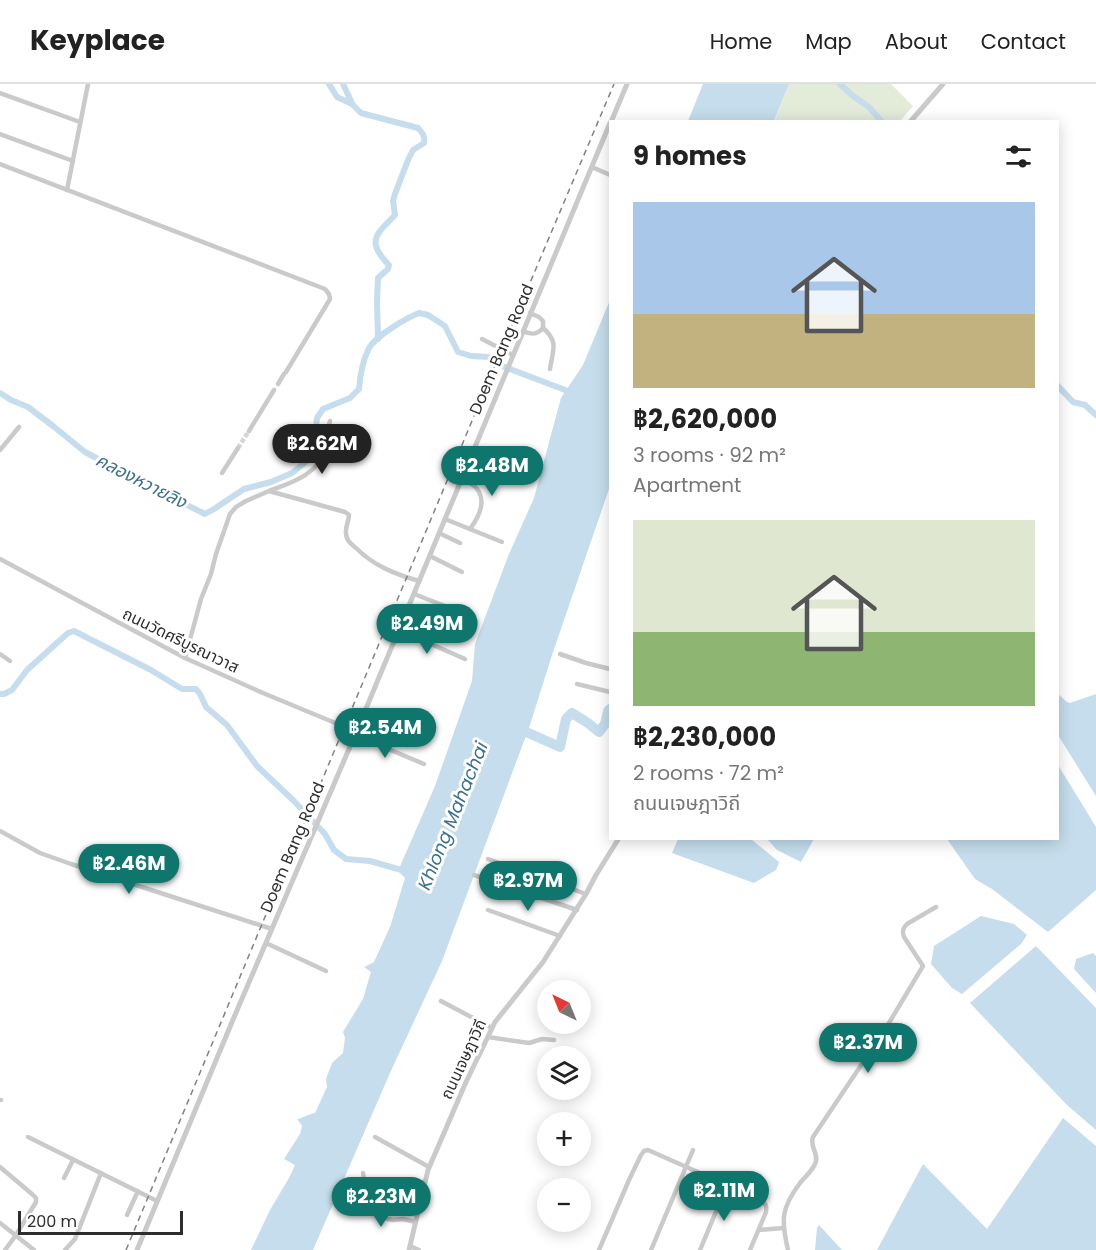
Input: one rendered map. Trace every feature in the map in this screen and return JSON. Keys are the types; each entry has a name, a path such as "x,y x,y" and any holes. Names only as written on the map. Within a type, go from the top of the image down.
{"street":[{"path":"67,190 88,84"},
{"name":"Doem Bang Road","path":"612,120 627,84"},
{"path":"912,120 943,84"},
{"path":"0,93 80,122"},
{"name":"Doem Bang Road","path":"137,1250 356,734 609,127"},
{"path":"0,134 73,161"},
{"path":"0,164 325,289 330,299 278,384"},
{"path":"592,167 609,175"},
{"path":"530,313 543,321 543,328 553,339 550,369"},
{"path":"523,330 535,334 543,328"},
{"path":"482,339 513,355"},
{"path":"249,431 274,390"},
{"path":"185,658 201,599 230,514 246,501 311,471 324,452 330,421"},
{"path":"0,450 19,427"},
{"path":"222,473 238,448"},
{"path":"462,478 476,485 481,498 481,506 470,529"},
{"path":"269,492 349,514 345,534 362,555 395,574 419,581"},
{"path":"445,519 502,542"},
{"path":"439,533 460,543"},
{"path":"429,556 462,572"},
{"name":"ถนนวัดศรีบูรณาวาส","path":"0,559 185,658 424,764"},
{"path":"414,594 471,616"},
{"path":"399,630 465,659"},
{"path":"0,654 10,661"},
{"path":"560,654 609,669"},
{"path":"577,684 609,692"},
{"path":"0,831 40,853 70,864 272,929"},
{"name":"ถนนเจษฎาวิถี","path":"410,1248 429,1167 492,1028 499,1016 535,974 577,910 618,840"},
{"path":"488,859 586,894"},
{"path":"474,875 577,910"},
{"path":"788,1250 783,1217 794,1191 814,1166 816,1160 811,1142 813,1137 886,1028 923,966 904,937 904,927 936,907"},
{"path":"488,910 560,936"},
{"path":"266,944 326,971"},
{"path":"441,1001 492,1028"},
{"path":"488,1037 529,1043 542,1039 554,1040"},
{"path":"28,1137 157,1201"},
{"path":"375,1137 429,1167"},
{"path":"599,1250 641,1155 648,1150 765,1203 766,1212 750,1250"},
{"path":"651,1250 693,1150"},
{"path":"63,1178 74,1160"},
{"path":"0,1167 36,1198 36,1202 5,1250"},
{"path":"65,1250 75,1239 101,1173"},
{"path":"363,1173 364,1179 397,1197 420,1203"},
{"path":"700,1250 727,1185"},
{"path":"127,1215 138,1191"},
{"path":"356,1204 393,1220 403,1219 416,1222"},
{"path":"0,1222 34,1250"},
{"path":"759,1230 783,1228"},
{"path":"410,1248 418,1250"}],"green space":[{"path":"789,84 891,84 913,106 901,120 775,120"}],"water":[{"path":"703,84 789,84 774,120 688,120"},
{"name":"Khlong Mahachai","path":"609,302 609,489 530,725 442,961 390,1073 313,1250 251,1250 295,1165 284,1159 300,1134 302,1126 297,1119 315,1113 327,1087 326,1079 332,1063 343,1053 345,1038 343,1032 363,999 371,972 364,967 374,962 390,927 405,878 398,871 435,786 472,681 475,644 509,554 534,498 561,398 583,365"},
{"path":"1096,694 1096,796 1059,737 1059,695 1070,703"},
{"path":"1059,767 1096,827 1096,890 1048,932 992,889 975,879 948,840 1059,840"},
{"path":"678,840 752,840 779,862 776,870 754,883 672,853"},
{"path":"768,840 813,840 801,862 777,850"},
{"path":"981,916 1014,924 1027,935 1021,944 962,994 952,988 931,964 934,946"},
{"path":"1036,946 1096,1008 1096,1130 1066,1104 970,1003"},
{"path":"1093,953 1096,956 1096,993 1074,969 1076,959"},
{"path":"1063,1118 1096,1146 1096,1250 877,1250 923,1164 987,1229"},
{"path":"819,1225 842,1250 815,1250"}],"waterway":[{"path":"329,84 337,97 352,104 361,113 418,128 424,136 424,143 413,150 395,194 393,201 395,215 376,238 377,250 389,265 388,269 378,278 378,339"},
{"path":"343,84 352,103"},
{"path":"840,84 869,107 880,120"},
{"name":"คลองหวายลิง","path":"0,393 28,407 85,452 137,482 205,514 244,489 271,482 292,473 313,456 317,441 317,418 323,409 350,398 359,389 363,363 373,343 392,328 419,313 428,315 445,326 458,352 471,356 489,357 502,366 573,393"},
{"path":"1059,387 1073,402 1085,405 1096,415"},
{"path":"0,694 12,690 27,670 68,633 74,631 151,670 182,689 196,689 206,707 227,725 257,766 294,801 325,834 334,850 346,859 370,861 405,871"},
{"path":"515,727 560,747 566,719 572,713 599,732 605,724 609,710"}],"tunnel":[{"path":"238,448 249,431"}],"railway":[{"path":"126,1250 614,84"}]}
